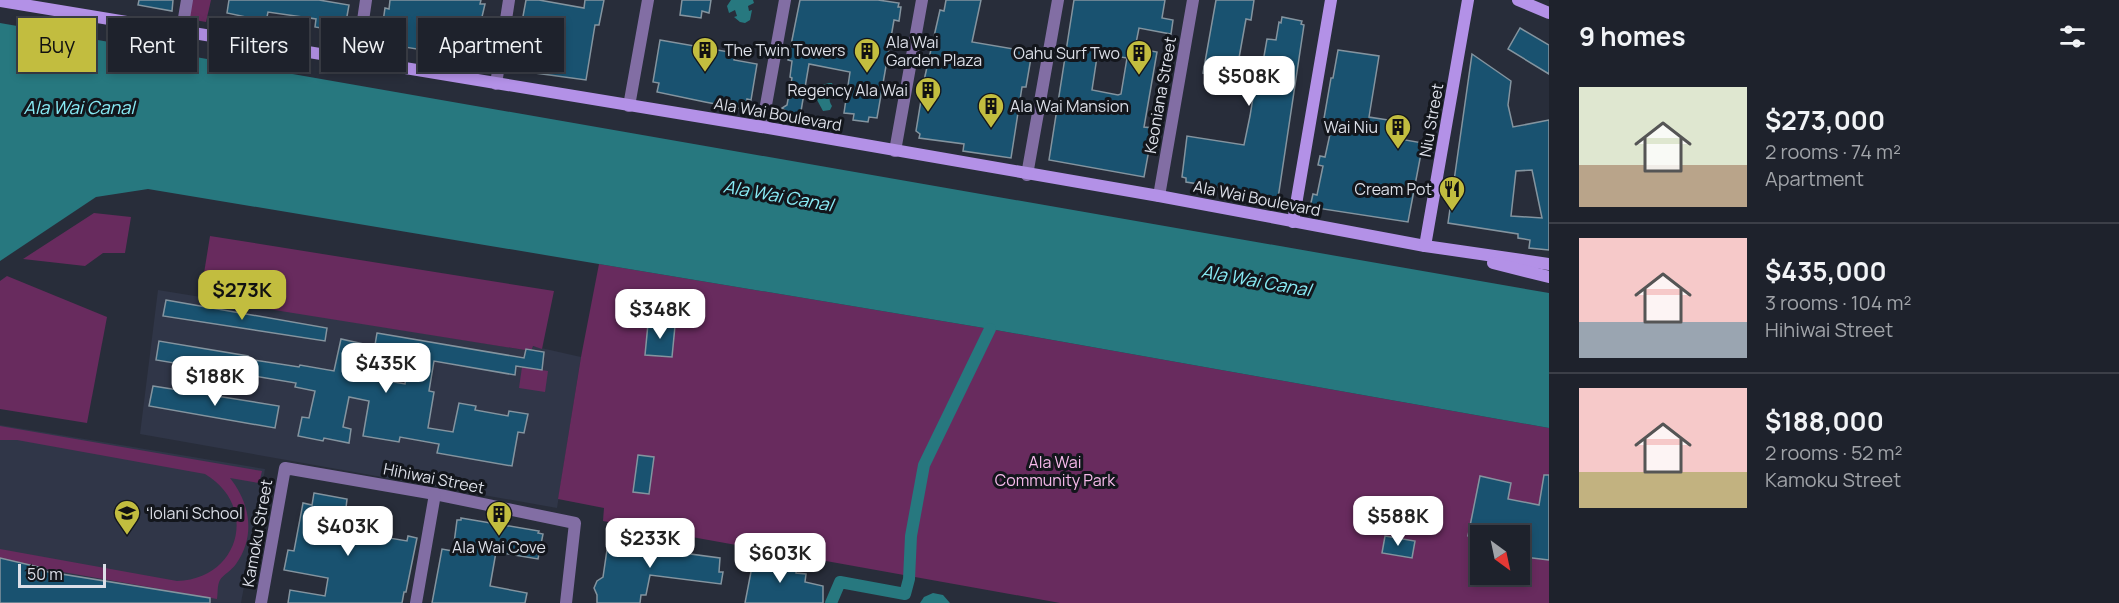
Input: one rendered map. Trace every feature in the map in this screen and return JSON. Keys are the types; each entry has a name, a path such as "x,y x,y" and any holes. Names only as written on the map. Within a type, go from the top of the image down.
{"main road":[{"path":"1293,222 1331,0"},
{"name":"Niu Street","path":"1425,246 1468,0"},
{"path":"1518,0 1549,13"},
{"path":"1539,0 1549,6"},
{"name":"Ala Wai Boulevard","path":"0,1 108,18"},
{"name":"Ala Wai Boulevard","path":"197,33 321,54"},
{"name":"Ala Wai Boulevard","path":"406,68 1159,196 1425,246 1549,264"},
{"path":"1425,246 1549,277"}],"street":[{"path":"184,18 187,0"},
{"path":"363,18 366,0"},
{"path":"496,84 509,0"},
{"path":"629,106 648,0"},
{"path":"762,127 785,0"},
{"path":"895,151 922,0"},
{"path":"1027,174 1058,0"},
{"name":"Keoniana Street","path":"1159,196 1193,0"},
{"name":"Hihiwai Street","path":"285,468 435,494 575,523 566,603"},
{"name":"Kamoku Street","path":"261,603 285,468"},
{"path":"416,603 435,494"}],"shaded area":[{"path":"158,290 531,351 532,346 581,357 557,508 140,434"},
{"name":"ʻIolani School","path":"0,425 265,469 241,603 0,603"}],"green space":[{"path":"192,0 211,0 206,22 197,20 197,18 189,18"},
{"path":"94,213 131,217 125,253 103,253 85,266 23,259"},
{"path":"210,236 554,291 542,349 533,346 531,351 200,298"},
{"name":"Ala Wai Community Park","path":"599,264 990,329 1549,428 1549,603 1060,603 603,521 604,508 558,499"},
{"path":"7,276 107,317 87,423 0,409 0,281"},
{"path":"522,367 548,371 545,392 519,388"},
{"path":"0,426 262,471 259,483 230,478 246,509 248,531 242,553 234,566 219,582 217,599 0,561 0,549 177,581 199,577 216,568 228,555 235,539 236,521 232,504 222,488 205,474 17,440 0,440"}],"water":[{"path":"731,0 753,0 754,3 748,6 749,11 752,10 750,20 745,23 740,22 734,17 737,16 735,10 729,13 727,6"},
{"name":"Ala Wai Canal","path":"0,23 18,26 18,72 96,72 96,40 108,42 108,72 197,72 197,57 209,59 209,72 281,72 1549,293 1549,428 990,329 148,189 96,197 0,261"},
{"path":"832,83 834,88 830,97 832,106 830,110 823,111 816,98 822,85"},
{"path":"933,593 943,595 950,603 920,603 924,597"}],"building":[{"path":"139,0 173,0 172,11 138,5"},
{"path":"229,0 319,0 349,5 347,18 321,18 321,28 315,27 316,19 268,12 267,18 251,18 227,13"},
{"path":"390,0 481,0 480,4 485,4 482,18 418,18 418,49 406,47 406,18 384,18 385,8 389,9"},
{"path":"526,0 584,8 585,0 604,0 599,25 595,25 586,80 528,72 564,72 564,18 523,18"},
{"path":"682,0 711,0 709,13 702,11 701,18 680,15"},
{"path":"800,0 878,0 899,3 898,7 901,7 899,21 894,20 877,118 869,117 868,122 853,120 854,114 844,113 850,72 809,64 800,117 785,114 786,111 782,108 787,105 792,78 790,77 792,61 788,60"},
{"path":"946,0 981,0 972,42 1032,52 1026,87 1022,87 1011,158 963,151 964,144 919,138 920,134 916,131 925,76 940,10 944,11"},
{"path":"1074,0 1165,0 1162,18 1173,20 1171,34 1139,28 1135,48 1157,52 1144,127 1153,128 1144,177 1049,160","holes":["1110,55 1127,58 1121,94 1092,90 1097,57 1109,59"]},
{"path":"1216,0 1254,0 1251,20 1246,19 1239,58 1263,62 1267,39 1276,40 1282,17 1302,21 1301,24 1304,25 1277,205 1262,202 1262,199 1234,194 1235,190 1205,188 1205,185 1186,182 1186,178 1182,177 1187,136 1244,145 1250,116 1255,85 1249,84 1249,80 1203,73"},
{"path":"1520,28 1549,45 1549,74 1508,49"},
{"name":"The Twin Towers","path":"660,40 735,53 734,60 757,64 751,100 747,99 746,107 742,109 657,92 659,83 653,82"},
{"path":"1338,50 1379,56 1369,117 1408,123 1405,140 1423,143 1408,222 1310,207 1313,194 1317,195 1323,166 1318,165 1320,156 1325,157 1332,125 1323,124"},
{"path":"1472,54 1511,81 1508,105 1513,127 1549,120 1549,250 1529,248 1530,240 1518,238 1518,234 1448,223","holes":["1532,170 1542,218 1511,216 1516,171"]},
{"path":"166,300 327,328 325,341 163,316"},
{"path":"648,324 675,326 672,357 645,355"},
{"path":"377,333 524,358 526,349 544,352 542,370 516,366 515,375 434,361 429,391 434,392 428,428 453,432 459,403 476,406 475,410 508,416 509,411 528,414 524,433 518,432 512,466 437,453 439,444 400,437 399,442 363,436 369,401 349,397 343,427 351,429 349,443 298,436 302,417 309,418 315,391 295,387 296,383 156,360 159,341 248,356 248,359 334,371 341,339 364,344 358,376 405,384 409,357 374,351"},
{"path":"153,386 279,406 275,428 149,406"},
{"path":"638,455 654,457 649,494 633,492"},
{"path":"1544,475 1549,475 1549,560 1530,558 1530,525 1470,525 1480,476 1511,483 1508,499 1539,505"},
{"path":"314,493 347,499 346,508 357,510 353,532 407,541 408,536 417,538 402,603 288,603 290,590 325,596 328,578 284,570 288,550 294,551 303,503 312,505"},
{"path":"461,518 539,531 538,533 543,534 538,559 496,552 490,586 527,593 525,603 432,603 442,549 453,551 457,520"},
{"path":"642,534 669,538 668,551 720,558 719,572 723,572 721,584 650,575 646,595 641,595 640,603 597,603 594,588 597,581 603,577 608,543 640,547"},
{"path":"1385,536 1415,541 1412,558 1382,553"},
{"path":"754,556 797,563 796,573 806,574 805,582 823,586 823,603 745,603"},
{"path":"0,558 43,568 43,571 210,598 210,603 0,603"}],"waterway":[{"path":"831,603 840,582 905,594 909,579 911,536 924,465 990,329"}],"place":[{"name":"The Twin Towers","path":"705,73"},
{"name":"Ala Wai Garden Plaza","path":"867,74"},
{"name":"Oahu Surf Two","path":"1139,76"},
{"name":"Regency Ala Wai","path":"928,113"},
{"name":"Ala Wai Mansion","path":"991,129"},
{"name":"Wai Niu","path":"1398,150"},
{"name":"Cream Pot","path":"1452,212"},
{"name":"ʻIolani School","path":"127,536"},
{"name":"Ala Wai Cove","path":"499,537"}]}
